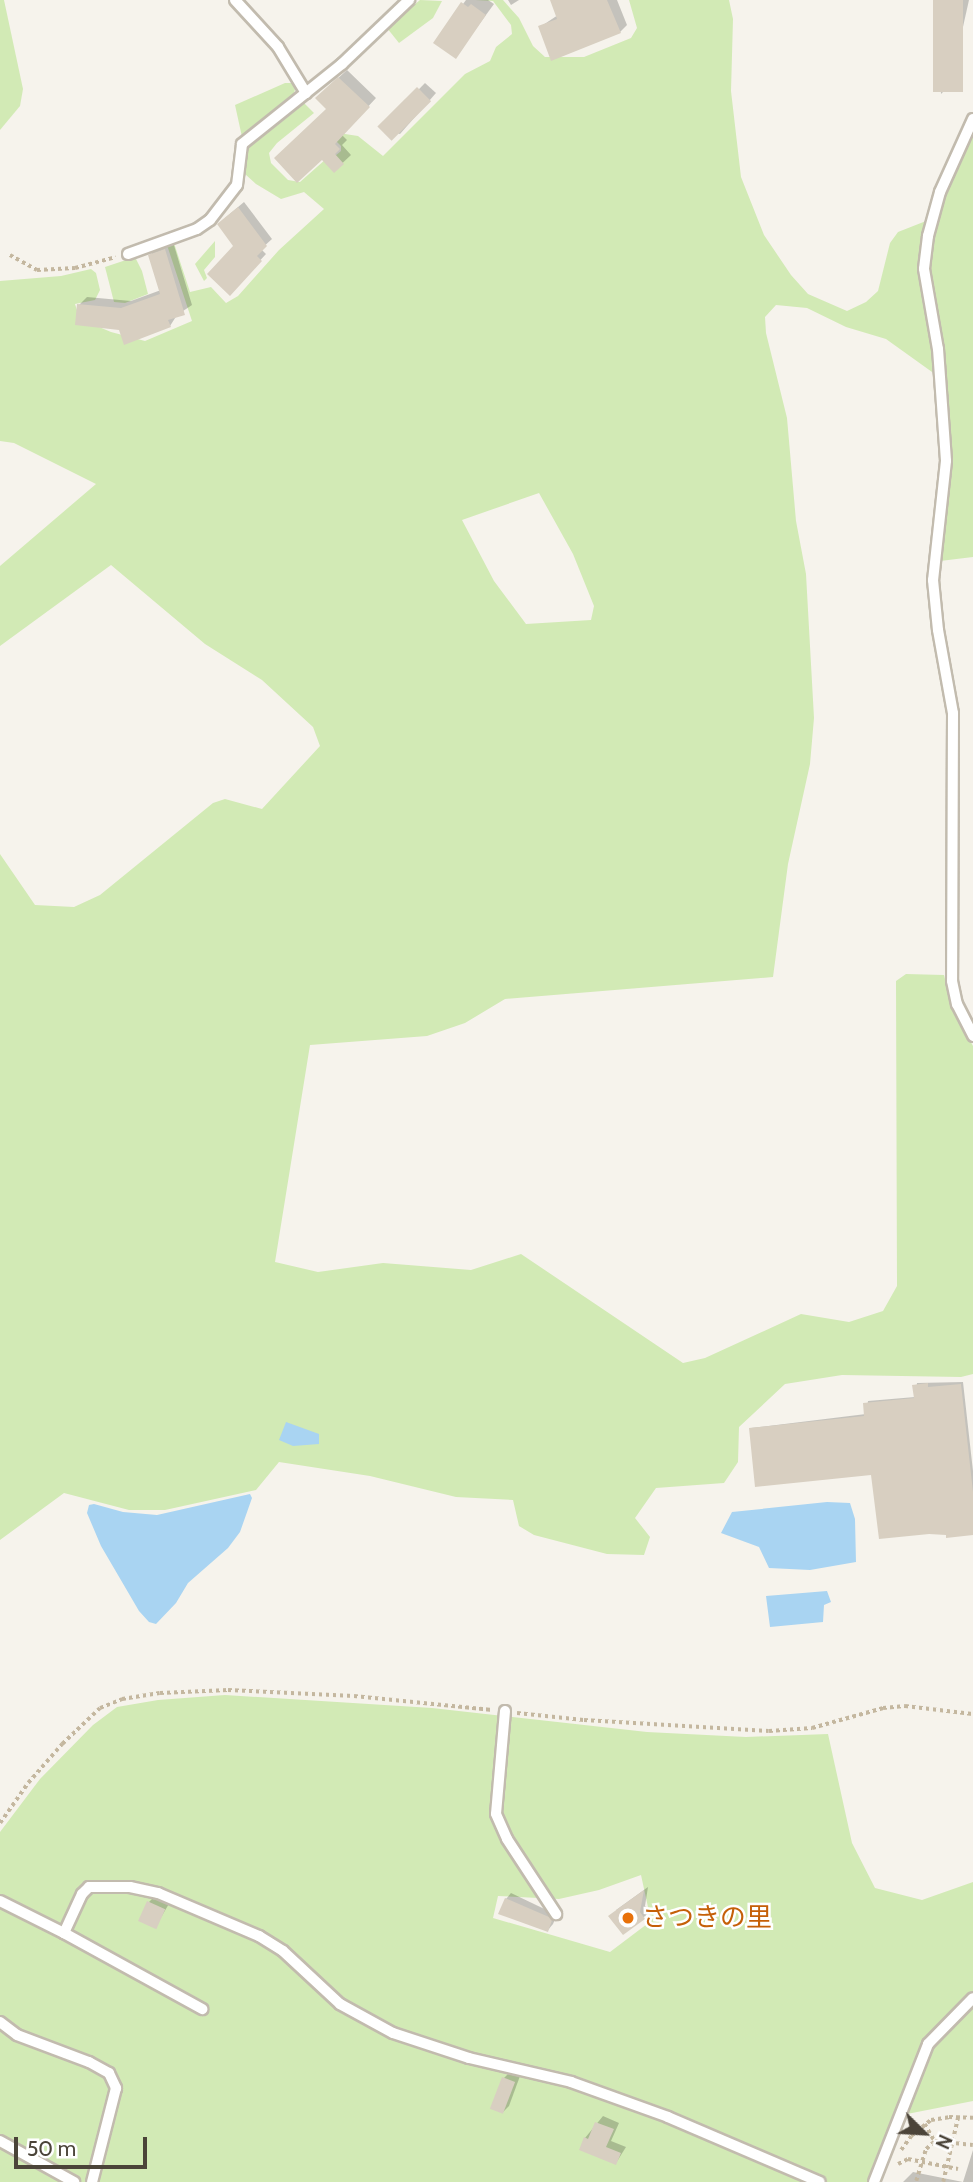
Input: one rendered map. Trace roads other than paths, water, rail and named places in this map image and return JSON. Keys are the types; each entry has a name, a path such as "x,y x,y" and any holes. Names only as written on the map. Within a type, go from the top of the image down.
{"lane":[{"path":"235,0 278,47 306,93"},
{"path":"128,254 197,229 210,220 237,185 242,144 348,58 410,0"},
{"path":"973,119 940,192 928,236 924,269 938,349 946,461 933,580 938,630 953,713 952,981 957,1004 973,1036"},
{"path":"505,1711 496,1814 507,1839 556,1914"},
{"path":"64,1933 82,1894 89,1887 130,1887 158,1894 259,1936 283,1951 340,2004 393,2033 469,2058 570,2082 668,2117 820,2182"},
{"path":"0,1901 202,2009"},
{"path":"874,2182 928,2044 973,1998"},
{"path":"0,2022 17,2035 89,2062 109,2073 116,2088 92,2182"},
{"path":"0,2141 74,2182"}],"water":[{"path":"286,1422 319,1434 319,1444 293,1446 279,1440"},
{"path":"250,1494 252,1498 240,1532 228,1548 188,1583 176,1603 156,1624 149,1622 139,1611 101,1546 87,1513 89,1505 94,1504 123,1512 157,1515"},
{"path":"827,1502 850,1503 855,1519 856,1562 810,1570 769,1568 759,1547 721,1533 732,1512"},
{"path":"827,1591 831,1602 824,1605 823,1622 770,1627 766,1596"}],"place":[{"name":"さつきの里","path":"628,1918"}]}
